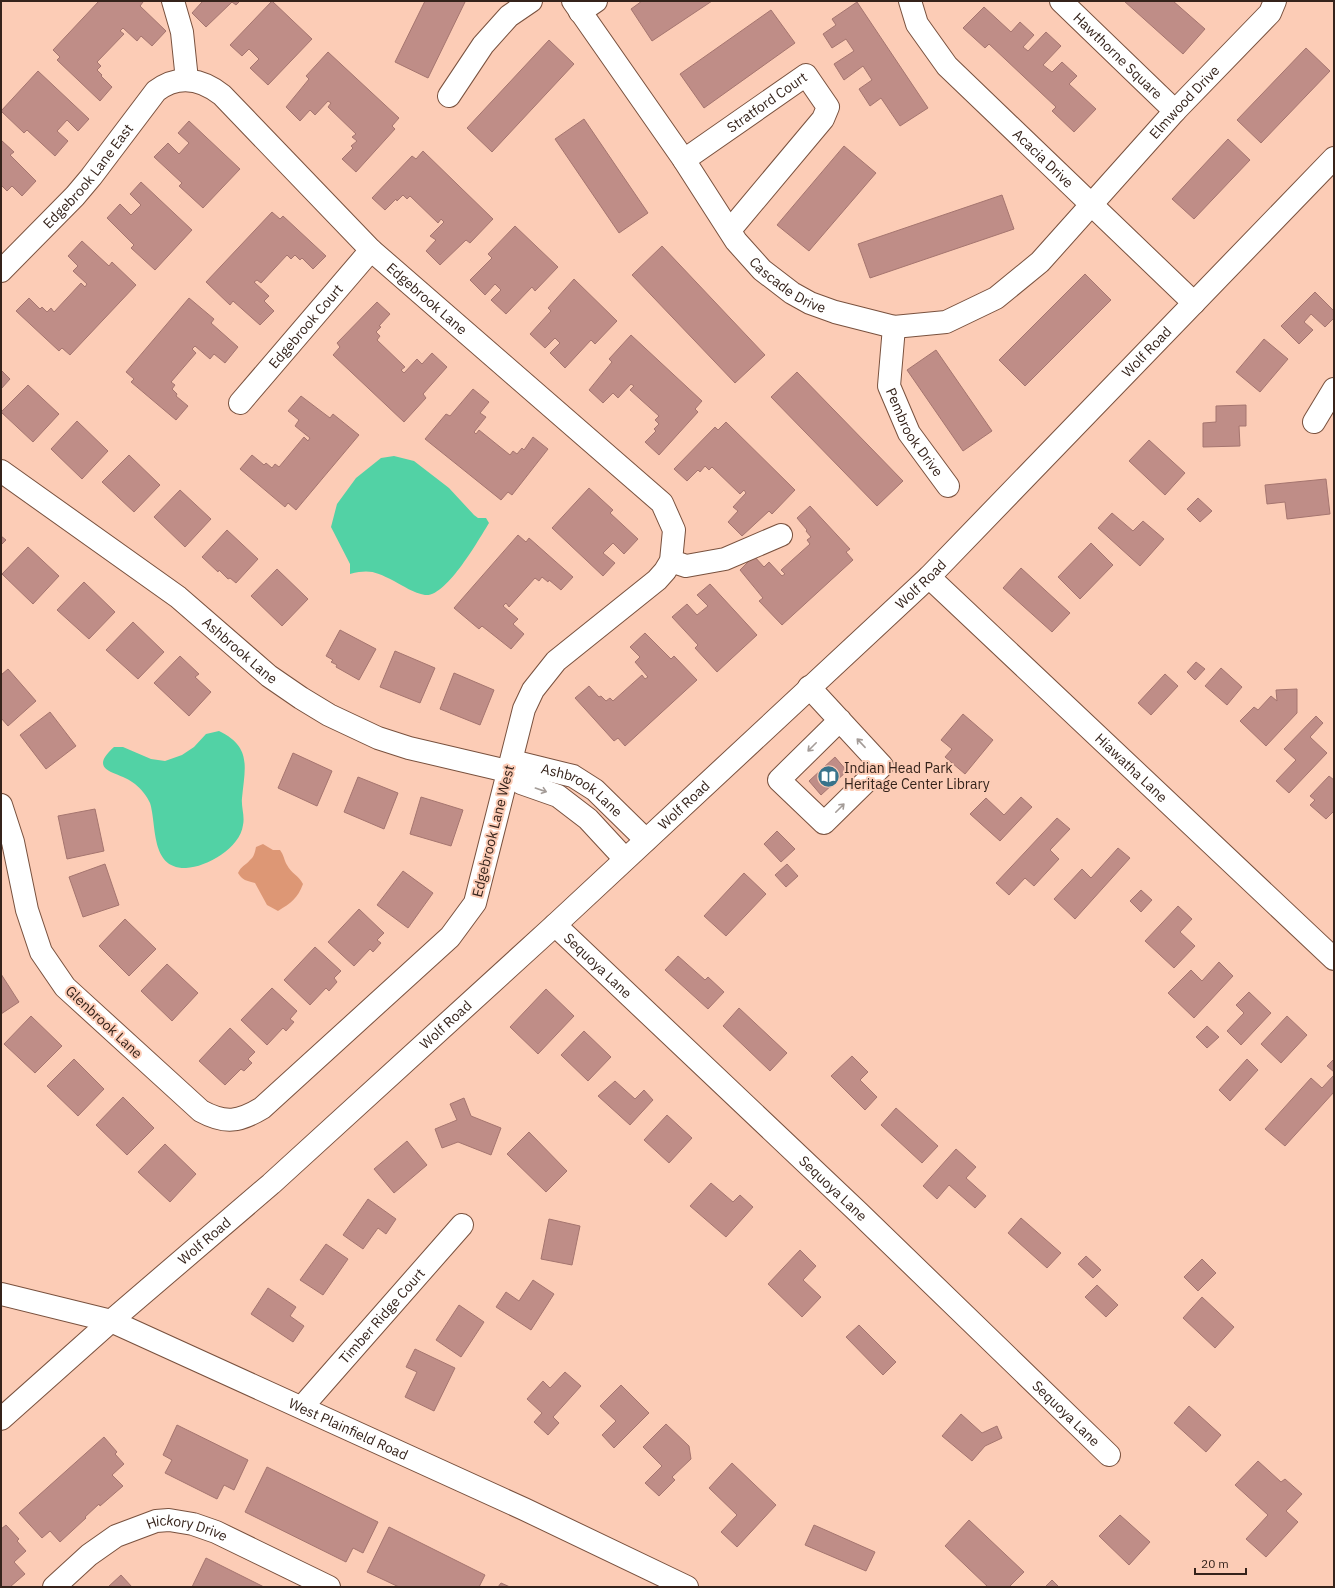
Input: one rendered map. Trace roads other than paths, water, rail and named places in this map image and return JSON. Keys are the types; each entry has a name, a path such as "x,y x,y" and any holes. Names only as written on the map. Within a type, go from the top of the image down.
{"street":[{"path":"173,1 182,32 181,81"},
{"path":"449,96 483,45 509,16 531,1"},
{"name":"Acacia Drive","path":"910,1 917,24 947,66 1092,203 1194,303"},
{"name":"Hawthorne Square","path":"1061,1 1175,111"},
{"name":"Elmwood Drive","path":"1092,203 1175,111 1270,13 1275,1"},
{"name":"Cascade Drive","path":"583,5 744,252 762,270 792,293 835,312 894,327 946,322 996,298 1040,262 1092,203"},
{"name":"Stratford Court","path":"684,160 806,75 828,107 823,119 730,230"},
{"name":"Edgebrook Lane","path":"181,81 200,82 213,88 222,95 371,250 662,503 674,530"},
{"name":"Edgebrook Lane East","path":"1,271 92,177 156,91 163,86 181,81"},
{"name":"Wolf Road","path":"1,1419 111,1321 271,1184 555,925 929,576 1334,158"},
{"name":"Edgebrook Court","path":"240,403 371,250"},
{"name":"Pembrook Drive","path":"894,327 889,386 909,433 948,486"},
{"path":"1314,422 1334,389"},
{"name":"Ashbrook Lane","path":"1,471 178,597 269,676 301,698 329,715 378,738 409,748 508,771 521,783 558,796 588,819 625,859"},
{"name":"Edgebrook Lane West","path":"219,1119 230,1120 242,1118 262,1108 450,937 475,902 524,709 533,690 556,661 657,580 665,571 671,561 674,530"},
{"path":"671,561 686,566 725,559 781,535"},
{"name":"Hiawatha Lane","path":"929,576 1334,959"},
{"path":"809,687 840,720 882,766 824,823 779,780 840,720"},
{"name":"Ashbrook Lane","path":"508,771 520,763 573,776 595,790 646,840"},
{"name":"Glenbrook Lane","path":"1,805 13,842 27,910 34,931 42,952 65,987 192,1105 219,1119"},
{"name":"Sequoya Lane","path":"555,925 858,1212 1109,1455"},
{"name":"Timber Ridge Court","path":"302,1407 462,1225"},
{"name":"West Plainfield Road","path":"1,1294 111,1321 524,1509 687,1587"},
{"name":"Hickory Drive","path":"54,1587 89,1555 116,1536 156,1521 169,1520 193,1524 216,1532 329,1587"}],"place":[{"name":"Indian Head Park Heritage Center Library","path":"828,776"}]}
